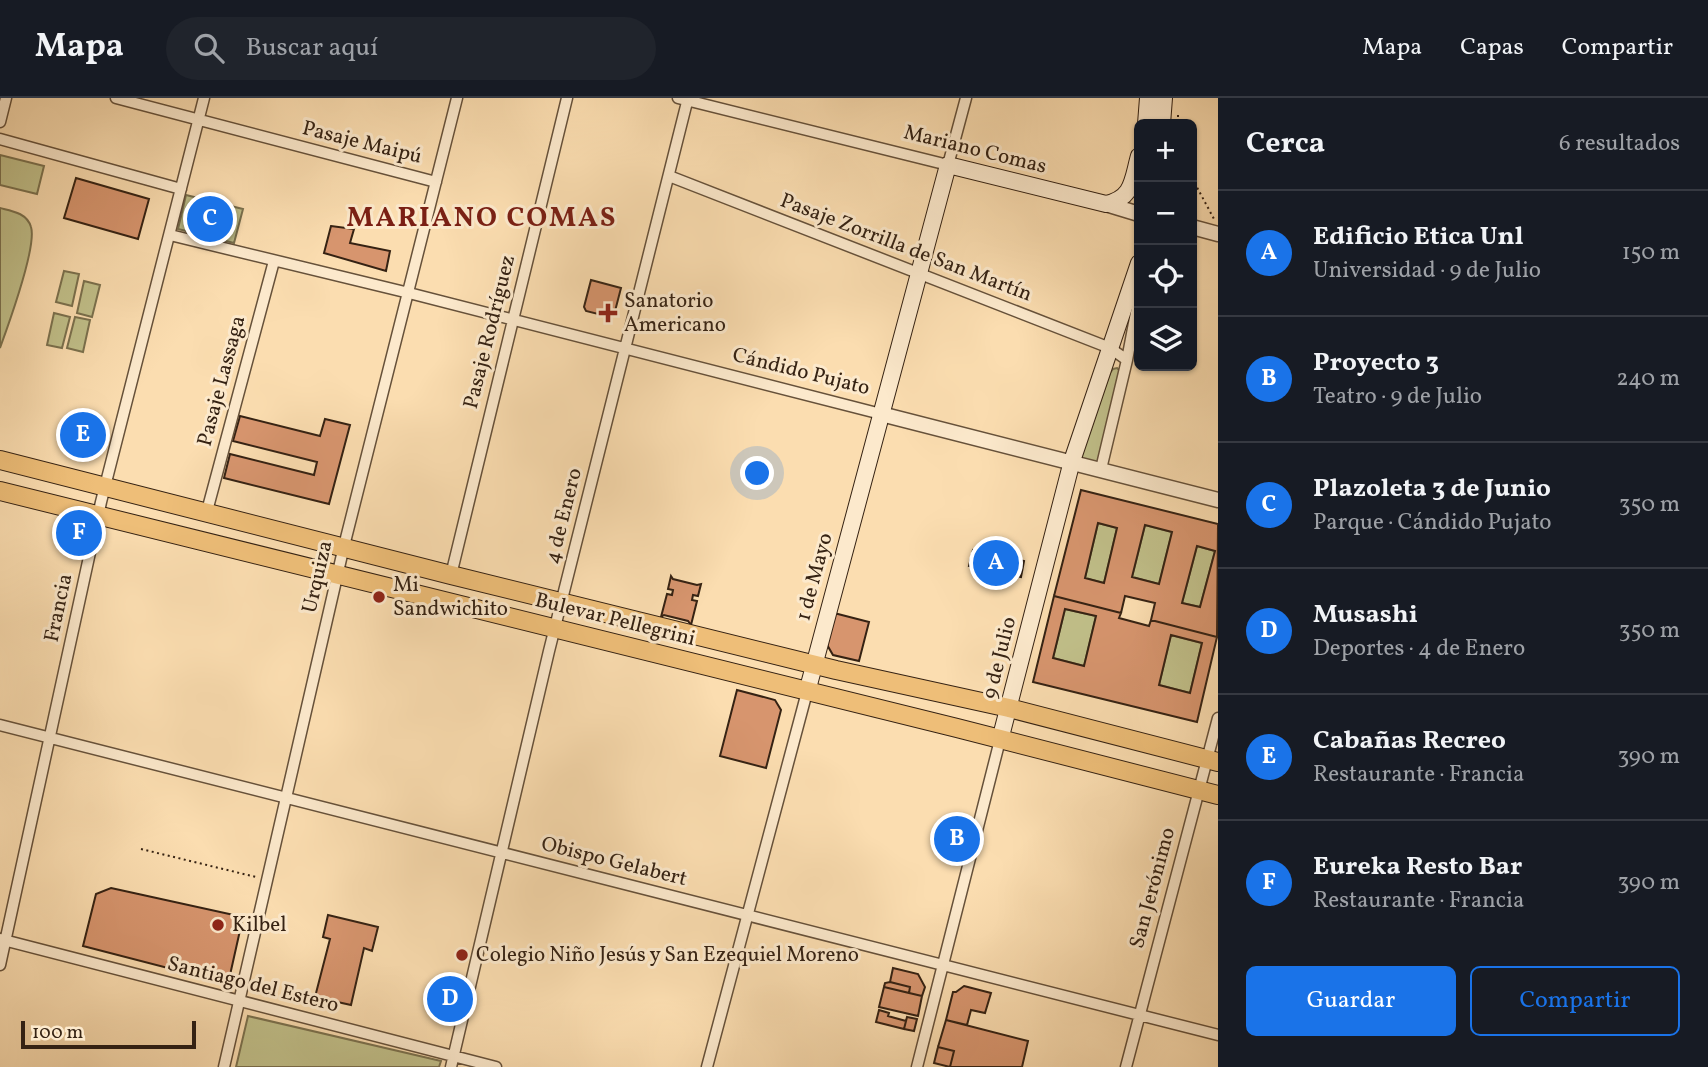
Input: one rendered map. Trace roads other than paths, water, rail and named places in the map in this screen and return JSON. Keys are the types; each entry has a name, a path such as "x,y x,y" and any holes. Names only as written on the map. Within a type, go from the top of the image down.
{"main road":[{"path":"1146,119 1148,98"},
{"path":"1162,119 1164,98"},
{"name":"Mariano Comas","path":"948,164 1106,204"},
{"name":"1 de Mayo","path":"807,692 948,164"},
{"path":"1106,204 1124,198 1134,174"},
{"name":"9 de Julio","path":"1000,740 1072,461 1134,278"},
{"name":"Bulevar Pellegrini","path":"0,460 451,575 1009,708 1213,761"},
{"name":"Bulevar Pellegrini","path":"0,491 1218,795"}],"street":[{"path":"0,122 6,98"},
{"name":"Pasaje Maipú","path":"116,98 436,182"},
{"name":"Francia","path":"0,965 3,939 98,515 204,98"},
{"name":"Urquiza","path":"224,1067 344,546 410,293 457,98"},
{"name":"Pasaje Rodríguez","path":"451,575 567,98"},
{"name":"1 de Mayo","path":"948,164 966,98"},
{"name":"Mariano Comas","path":"684,99 948,164"},
{"name":"4 de Enero","path":"453,1062 555,628 669,176 684,99"},
{"path":"0,139 181,189"},
{"name":"Pasaje Zorrilla de San Martín","path":"669,176 1110,348 1127,359"},
{"name":"Mariano Comas","path":"1106,204 1134,212"},
{"path":"1197,228 1218,234"},
{"name":"Cándido Pujato","path":"170,235 410,293 1218,500"},
{"name":"Pasaje Lassaga","path":"207,511 274,261"},
{"path":"1101,469 1137,308"},
{"name":"1 de Mayo","path":"706,1067 807,692"},
{"name":"San Jerónimo","path":"1126,1067 1199,790 1213,761 1218,718"},
{"name":"Obispo Gelabert","path":"0,725 1218,1035"},
{"name":"9 de Julio","path":"916,1067 1000,740"},
{"name":"Santiago del Estero","path":"3,939 453,1062 496,1067"}],"place":[{"name":"Plazoleta 3 de Junio","path":"210,219"},
{"name":"Sanatorio Americano","path":"608,313"},
{"name":"Cabañas Recreo","path":"83,435"},
{"name":"Eureka Resto Bar","path":"79,533"},
{"name":"Edificio Etica Unl","path":"996,563"},
{"name":"Mi Sandwichito","path":"379,597"},
{"name":"Proyecto 3","path":"957,839"},
{"name":"Kilbel","path":"218,925"},
{"name":"Colegio Niño Jesús y San Ezequiel Moreno","path":"462,955"},
{"name":"Musashi","path":"450,999"}],"district":[{"name":"MARIANO COMAS","path":"482,218"}]}
